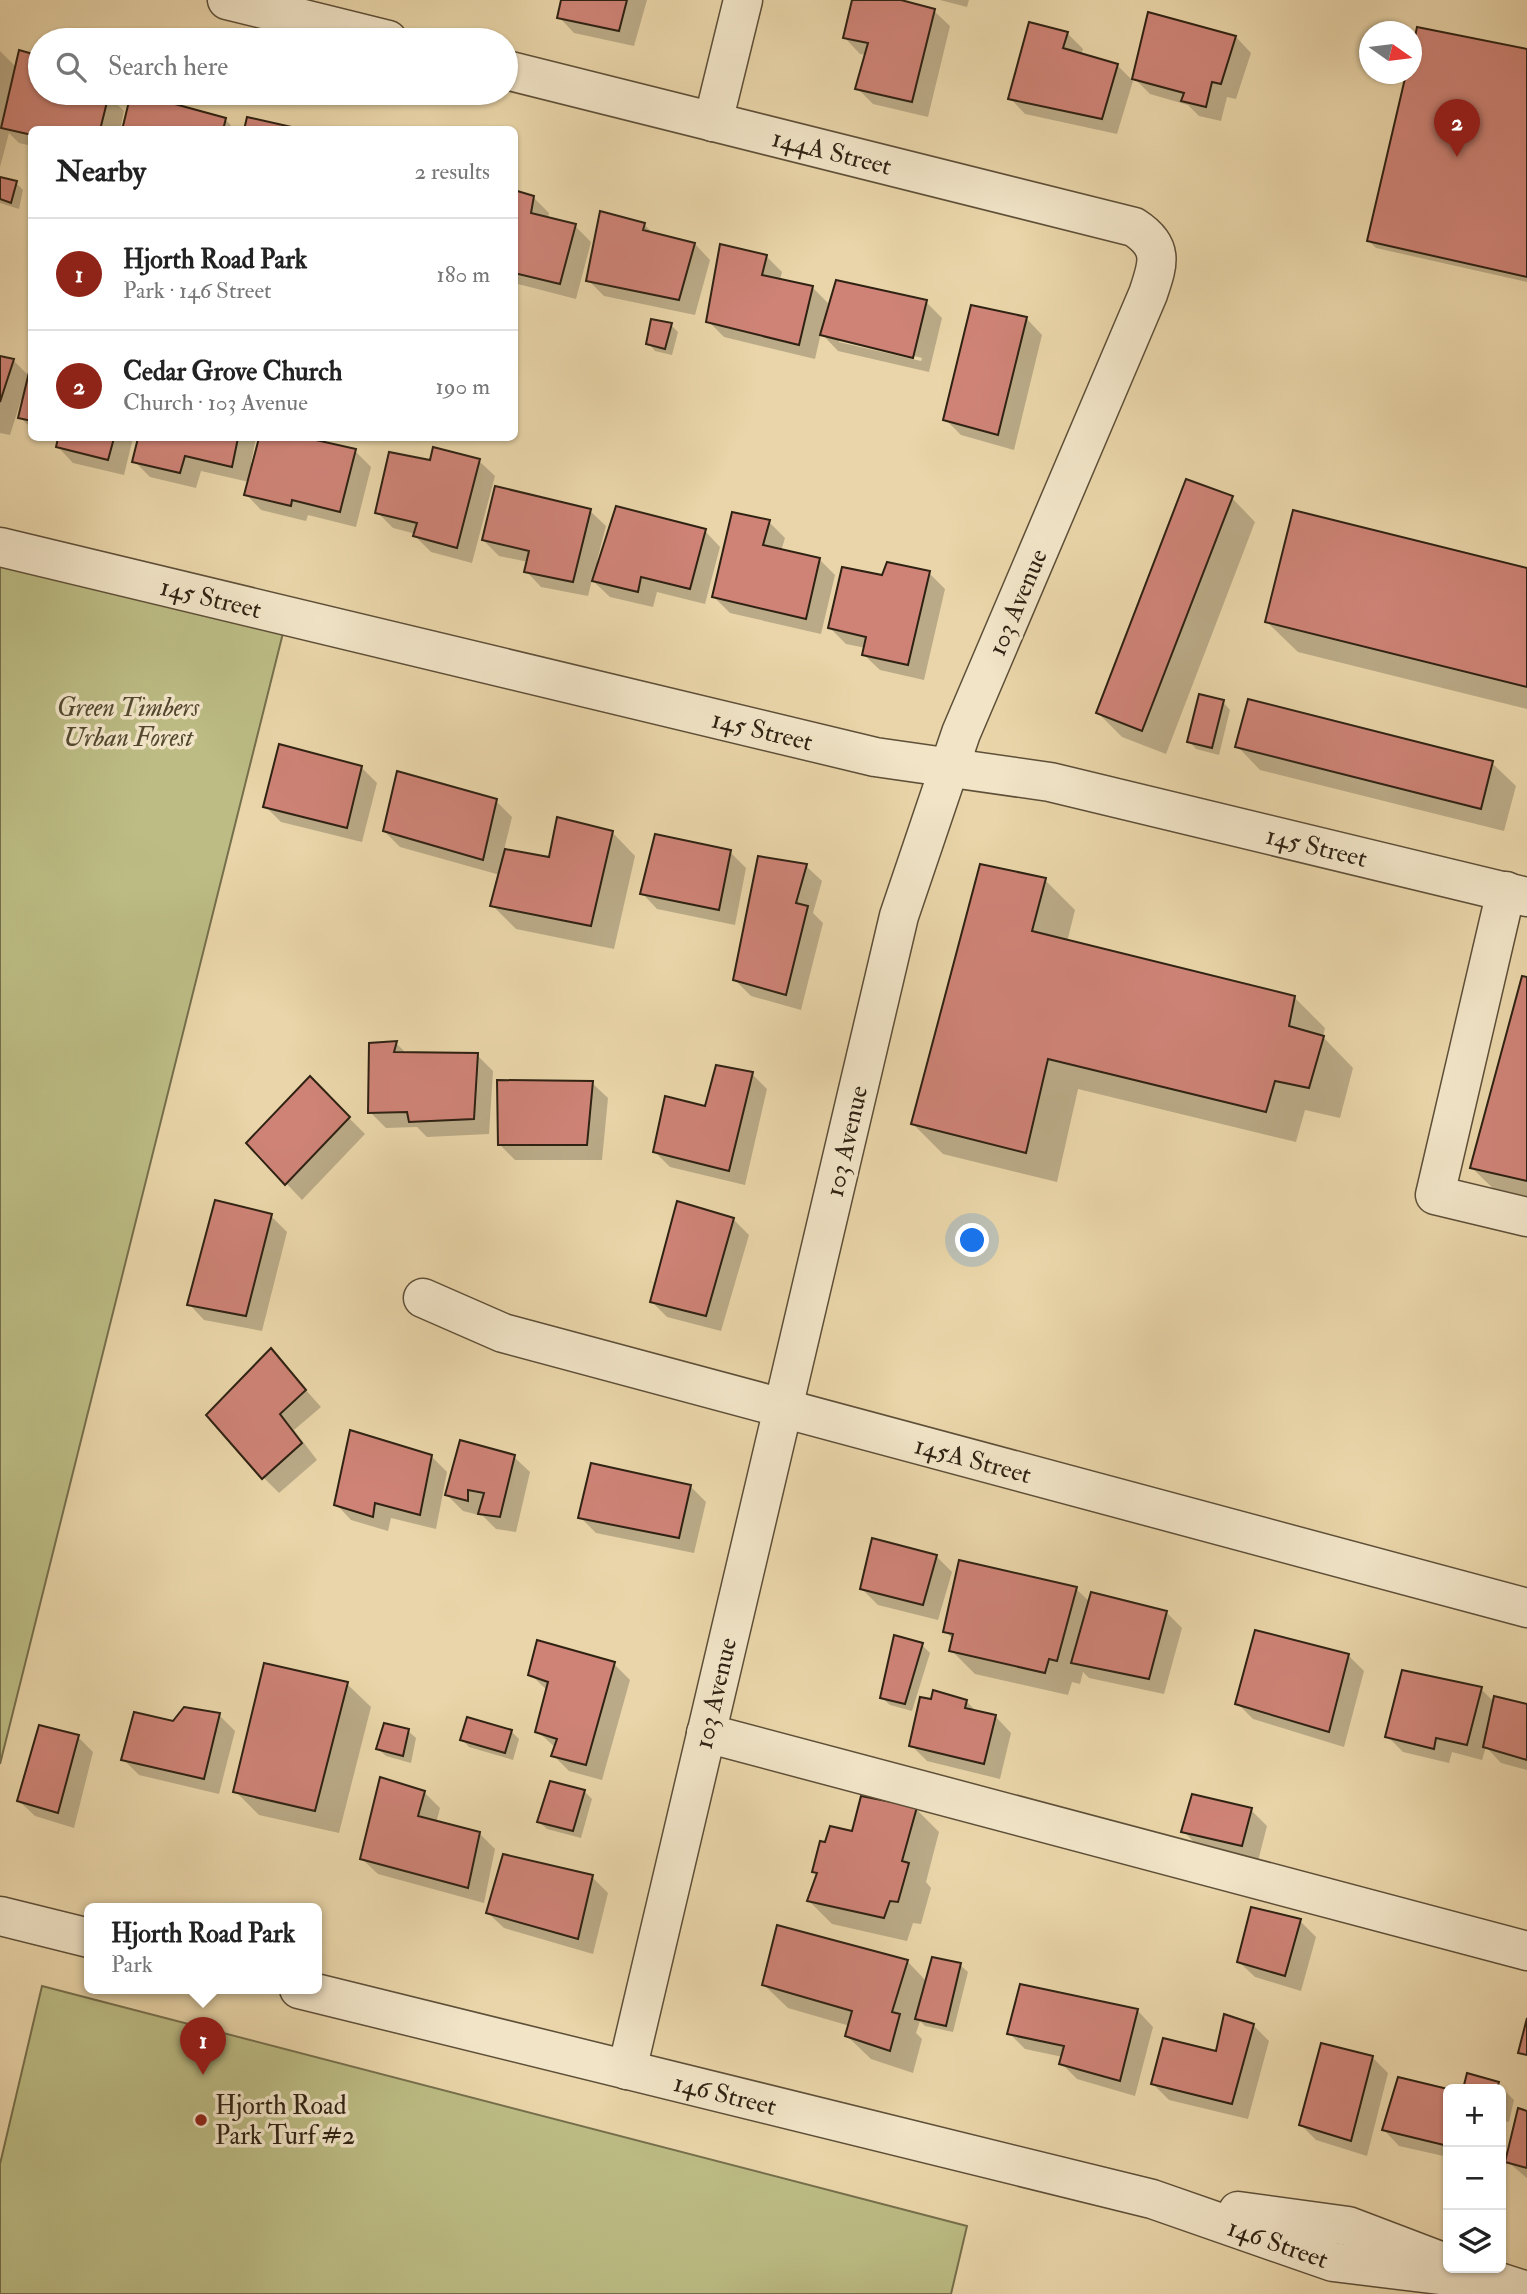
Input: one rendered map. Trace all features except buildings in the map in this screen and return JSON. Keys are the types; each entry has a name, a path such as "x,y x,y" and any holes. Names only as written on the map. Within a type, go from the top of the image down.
{"street":[{"path":"227,0 340,28"},
{"path":"713,122 743,0"},
{"name":"144A Street","path":"518,73 1124,224 1145,234 1153,244"},
{"name":"103 Avenue","path":"626,2070 899,916 948,767 1148,294 1157,266 1157,254 1153,244"},
{"name":"145 Street","path":"0,547 875,757 1051,782 1517,894"},
{"path":"1517,894 1435,1195 1527,1217"},
{"name":"145A Street","path":"423,1298 503,1333 1527,1608"},
{"path":"706,1733 1527,1951"},
{"path":"0,1916 84,1937"},
{"name":"146 Street","path":"319,1994 1152,2199 1334,2262 1474,2274 1527,2291"},
{"name":"146 Street","path":"1152,2199 1348,2226 1443,2262"},
{"path":"1334,2262 1386,2240"}],"green space":[{"name":"Green Timbers Urban Forest","path":"0,552 283,633 0,1764"},
{"name":"Hjorth Road Park Turf #2","path":"42,1986 967,2226 951,2294 0,2294 0,2164"}],"place":[{"name":"Cedar Grove Church","path":"1457,157"},
{"name":"Hjorth Road Park","path":"203,2075"},
{"name":"Hjorth Road Park Turf #2","path":"201,2120"}]}
